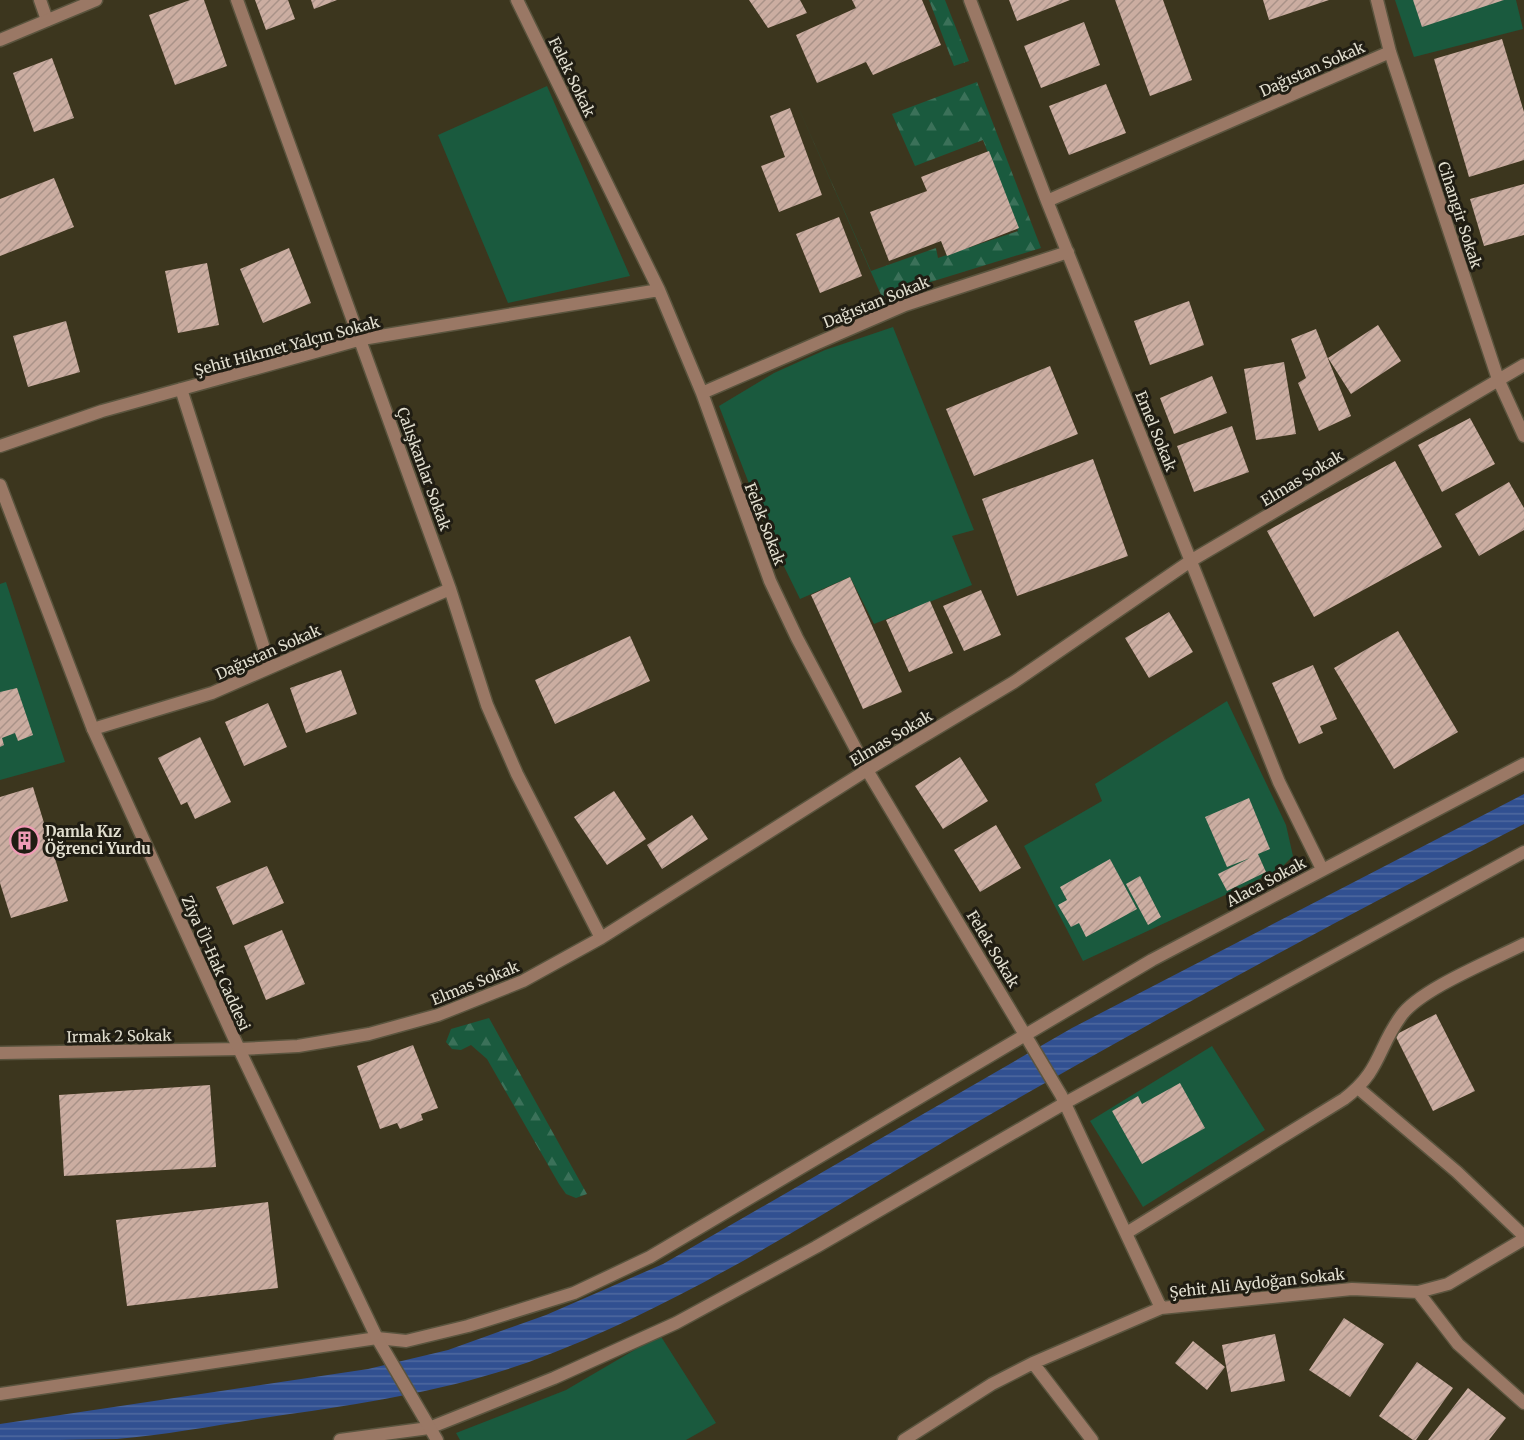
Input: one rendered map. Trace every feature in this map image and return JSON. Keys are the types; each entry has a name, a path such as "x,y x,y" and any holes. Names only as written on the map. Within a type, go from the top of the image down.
{"street":[{"path":"40,0 47,20"},
{"path":"0,40 96,0"},
{"name":"Çalışkanlar Sokak","path":"237,0 362,339 450,589 487,705 517,774 601,938"},
{"name":"Felek Sokak","path":"517,0 659,290 702,393 770,581 867,770 1028,1035 1063,1099"},
{"name":"Emel Sokak","path":"970,0 1047,201 1279,782 1322,869"},
{"name":"Cihangir Sokak","path":"1377,0 1390,52 1498,379 1524,436"},
{"name":"Dağıstan Sokak","path":"1047,201 1390,52"},
{"name":"Dağıstan Sokak","path":"702,393 905,305 1068,252"},
{"name":"Şehit Hikmet Yalçın Sokak","path":"0,446 102,411 362,339 659,290"},
{"name":"Elmas Sokak","path":"239,1050 329,1041 369,1034 438,1015 523,981 601,938 867,770 1014,682 1192,560 1524,365"},
{"path":"181,389 270,667"},
{"name":"Ziya Ül-Hak Caddesi","path":"0,485 93,729 239,1050 380,1342 437,1440"},
{"name":"Dağıstan Sokak","path":"93,729 212,693 450,589"},
{"name":"Alaca Sokak","path":"0,1394 380,1342 406,1341 468,1326 573,1293 640,1262 1152,960 1524,764"},
{"path":"340,1440 428,1426 554,1378 676,1323 816,1247 1063,1099 1524,852"},
{"path":"1128,1232 1328,1110 1358,1088 1372,1073 1402,1014 1430,992 1524,944"},
{"name":"Irmak 2 Sokak","path":"0,1053 239,1050"},
{"path":"1358,1088 1457,1172 1524,1237"},
{"path":"1063,1099 1128,1232 1161,1308"},
{"name":"Şehit Ali Aydoğan Sokak","path":"904,1440 992,1384 1032,1363 1161,1308 1352,1289 1418,1292 1448,1284 1524,1237"},
{"path":"1418,1292 1458,1344 1524,1402"},
{"path":"1032,1363 1092,1440"}],"green space":[{"path":"929,0 945,0 969,61 954,66"},
{"path":"1395,0 1516,0 1523,29 1414,57"},
{"path":"977,82 1041,248 882,297 795,100 871,271 936,248 938,258 1018,231 983,140 915,166 892,114"},
{"path":"547,86 630,276 508,303 438,135"},
{"path":"893,327 974,530 952,536 972,585 874,624 850,577 800,599 770,538 719,406 774,373 825,350"},
{"path":"6,582 65,762 0,780 0,584"},
{"path":"1227,701 1286,825 1293,856 1279,870 1083,961 1024,846 1102,801 1095,784"},
{"path":"489,1018 587,1194 576,1198 566,1194 487,1059 471,1045 461,1050 452,1049 446,1042 451,1029"},
{"path":"1212,1046 1265,1130 1143,1207 1090,1121"},
{"path":"660,1335 716,1423 686,1440 460,1440 456,1433 566,1390"}],"water":[{"path":"1524,794 1524,824 1318,932 1114,1044 979,1121 759,1252 647,1312 589,1338 499,1372 438,1388 376,1400 138,1437 0,1440 0,1424 368,1369 448,1350 546,1315 663,1264 1072,1028"}],"building":[{"path":"190,0 204,0 227,66 175,85 149,15"},
{"path":"255,0 288,0 295,19 266,30"},
{"path":"311,0 337,0 314,9"},
{"path":"749,0 800,0 807,13 768,28"},
{"path":"852,0 922,0 941,45 873,75 866,62 817,83 796,35 856,8"},
{"path":"1009,0 1070,0 1017,21"},
{"path":"1115,0 1163,0 1192,80 1150,96"},
{"path":"1263,0 1329,0 1269,20"},
{"path":"1413,0 1504,0 1422,27"},
{"path":"1084,22 1100,65 1041,88 1024,46"},
{"path":"1502,39 1524,112 1524,160 1469,177 1434,59"},
{"path":"52,58 74,118 34,132 13,73"},
{"path":"1106,84 1126,133 1069,155 1049,106"},
{"path":"790,108 822,195 779,212 761,166 785,157 770,116"},
{"path":"989,151 1019,228 947,256 941,241 889,261 870,212 927,191 921,177"},
{"path":"54,178 74,227 0,256 0,199"},
{"path":"1524,184 1524,235 1484,246 1470,199"},
{"path":"839,217 862,276 820,293 796,234"},
{"path":"289,248 311,303 263,323 240,269"},
{"path":"207,263 219,325 178,333 165,271"},
{"path":"1189,301 1204,345 1150,365 1134,321"},
{"path":"66,321 80,372 28,387 13,336"},
{"path":"1378,325 1401,361 1351,394 1328,358"},
{"path":"1316,329 1351,416 1319,431 1298,383 1306,378 1291,339"},
{"path":"1284,362 1296,434 1256,440 1244,369"},
{"path":"1050,366 1078,434 974,476 946,409"},
{"path":"1212,376 1227,413 1174,434 1160,398"},
{"path":"1470,418 1495,464 1442,492 1418,445"},
{"path":"1232,426 1249,472 1194,492 1177,446"},
{"path":"1093,459 1128,556 1017,596 982,499"},
{"path":"1395,461 1442,547 1314,617 1267,531"},
{"path":"1509,482 1524,508 1524,530 1479,556 1455,514"},
{"path":"850,577 902,692 863,709 811,595"},
{"path":"981,590 1001,635 964,651 943,606"},
{"path":"930,601 953,653 909,672 886,620"},
{"path":"1169,612 1193,652 1149,678 1125,638"},
{"path":"1398,631 1458,732 1394,769 1334,668"},
{"path":"630,636 650,681 555,724 535,680"},
{"path":"1313,665 1337,719 1320,726 1323,733 1299,744 1272,683"},
{"path":"341,670 357,714 306,733 290,688"},
{"path":"17,688 33,735 18,741 15,733 2,738 4,745 0,747 0,692"},
{"path":"268,703 287,747 244,766 225,722"},
{"path":"200,737 231,802 195,819 187,802 181,805 158,758"},
{"path":"960,757 988,801 943,829 915,786"},
{"name":"Damla Kız Öğrenci Yurdu","path":"33,787 68,901 11,918 0,883 0,797"},
{"path":"614,791 646,839 607,865 574,817"},
{"path":"1249,798 1270,849 1258,854 1266,872 1227,891 1218,874 1250,858 1227,867 1205,817"},
{"path":"692,815 708,839 662,869 647,845"},
{"path":"996,825 1021,868 980,892 954,850"},
{"path":"1110,859 1137,909 1086,937 1079,923 1071,927 1058,905 1067,900 1060,887"},
{"path":"267,866 284,903 233,925 216,887"},
{"path":"1140,876 1161,917 1148,925 1126,884"},
{"path":"282,930 305,984 266,1000 244,946"},
{"path":"1436,1014 1475,1091 1433,1111 1395,1035"},
{"path":"413,1045 438,1108 421,1114 423,1120 400,1129 397,1123 380,1129 357,1066"},
{"path":"1180,1083 1205,1128 1142,1164 1112,1111 1138,1096 1142,1104"},
{"path":"210,1085 216,1167 64,1176 59,1095"},
{"path":"268,1202 278,1288 127,1306 116,1220"},
{"path":"1344,1318 1384,1344 1350,1397 1309,1370"},
{"path":"1275,1334 1285,1381 1231,1392 1222,1345"},
{"path":"1193,1341 1225,1367 1207,1390 1175,1363"},
{"path":"1417,1362 1453,1388 1416,1440 1413,1440 1379,1416"},
{"path":"1468,1388 1506,1418 1489,1440 1428,1440"}],"place":[{"name":"Damla Kız Öğrenci Yurdu","path":"24,840"}]}
